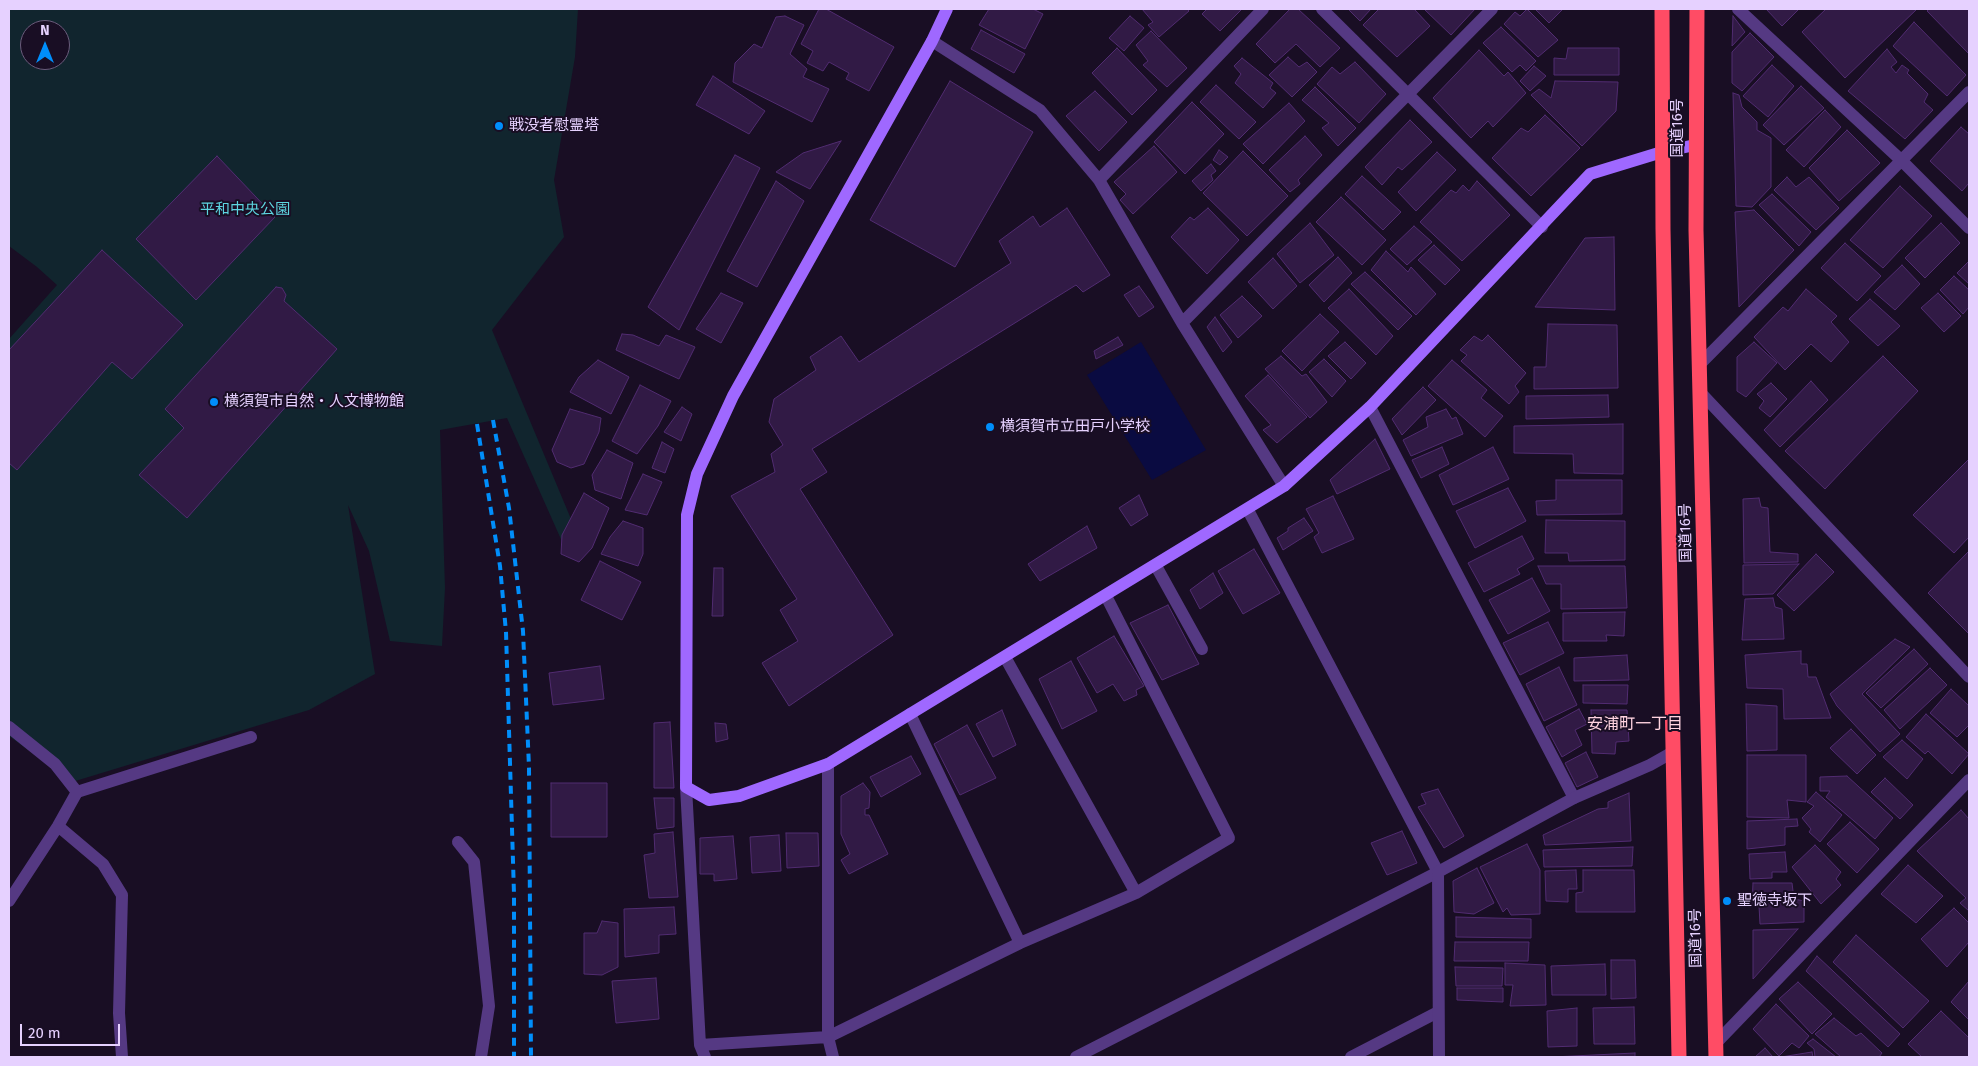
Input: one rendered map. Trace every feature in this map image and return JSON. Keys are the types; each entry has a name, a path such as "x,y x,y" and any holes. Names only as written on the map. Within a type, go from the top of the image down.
{"highway":[{"name":"国道16号","path":"1662,9 1662,152 1679,1057"},
{"name":"国道16号","path":"1697,9 1695,145 1699,365 1716,1050"}],"street":[{"path":"947,9 932,41 733,396 697,474 687,515 686,786 703,1051 828,1037 1020,943 1136,893 1229,838 1106,596"},
{"path":"1099,180 1263,9"},
{"path":"1322,9 1542,227"},
{"path":"1182,323 1492,9"},
{"path":"1738,9 1902,161 1969,228"},
{"path":"932,41 1040,110 1099,180 1182,323 1284,486"},
{"path":"1699,365 1969,92"},
{"path":"686,786 709,800 739,796 828,764 1248,510 1284,486 1370,408 1590,174 1662,152 1695,145"},
{"path":"1700,392 1969,677"},
{"path":"1370,408 1574,798"},
{"path":"1248,510 1438,872 1439,1057"},
{"path":"1156,566 1202,649"},
{"path":"1004,657 1136,893"},
{"path":"910,714 1020,943"},
{"path":"9,727 56,764 77,792"},
{"path":"9,901 58,826 77,792 252,737"},
{"path":"1076,1057 1438,872 1574,798 1650,765 1673,752"},
{"path":"828,764 828,1037 833,1057"},
{"path":"1716,1050 1969,780"},
{"path":"58,826 103,864 122,895 119,1013 122,1057"},
{"path":"458,842 474,862 489,1006 481,1057"},
{"path":"1351,1057 1438,1012"}],"green space":[{"name":"平和中央公園","path":"9,9 578,9 575,57 554,180 564,237 492,330 571,519 564,546 507,418 440,430 445,588 442,646 390,641 369,551 348,505 375,674 309,710 72,782 9,736 9,339 57,285 9,246"}],"shaded area":[{"path":"1141,342 1206,450 1152,480 1087,375"}],"building":[{"path":"819,9 826,9 894,47 869,91 846,79 849,73 829,62 823,71 807,63 813,51 801,44"},
{"path":"989,9 1033,9 1043,14 1025,49 979,25"},
{"path":"1142,9 1187,9 1189,11 1159,37 1148,25 1153,22"},
{"path":"1207,9 1242,9 1220,31 1202,14"},
{"path":"1290,9 1298,9 1340,48 1320,67 1296,44 1275,63 1256,44"},
{"path":"1348,9 1371,9 1360,21"},
{"path":"1379,9 1414,9 1430,26 1397,57 1363,25"},
{"path":"1424,9 1475,9 1451,35"},
{"path":"1527,9 1558,40 1538,57 1504,24 1515,12 1520,16"},
{"path":"1535,9 1563,9 1549,23"},
{"path":"1766,9 1799,9 1782,26"},
{"path":"1826,9 1917,9 1845,78 1802,32"},
{"path":"1929,9 1969,9 1969,54 1927,11"},
{"path":"785,16 804,25 790,54 807,69 803,77 829,89 812,122 733,82 735,63 754,44 762,48 776,17"},
{"path":"1130,16 1144,28 1124,51 1109,38"},
{"path":"1733,16 1745,32 1732,46"},
{"path":"1914,22 1966,75 1947,96 1893,46"},
{"path":"1501,27 1536,61 1526,71 1520,65 1512,72 1483,43"},
{"path":"981,30 1025,54 1014,73 971,49"},
{"path":"1151,31 1187,68 1167,87 1143,65 1148,61 1136,45"},
{"path":"1750,33 1774,57 1742,91 1732,83 1732,52"},
{"path":"1117,48 1157,90 1132,115 1092,73"},
{"path":"1568,48 1619,48 1619,75 1554,75 1554,58 1566,59"},
{"path":"1887,49 1897,62 1891,67 1896,73 1902,65 1909,70 1907,73 1928,94 1924,102 1933,110 1905,139 1848,91"},
{"path":"1479,50 1504,76 1508,72 1526,93 1493,127 1488,121 1471,138 1433,98"},
{"path":"1288,57 1299,67 1307,62 1317,72 1292,97 1269,75"},
{"path":"1242,58 1273,83 1270,88 1276,93 1263,108 1235,83 1241,74 1234,66"},
{"path":"1355,62 1386,94 1359,123 1317,84 1332,67 1340,74"},
{"path":"1772,65 1794,86 1768,117 1743,96"},
{"path":"1534,66 1546,76 1530,91 1520,81"},
{"path":"713,76 765,111 749,134 696,105"},
{"path":"950,81 1033,132 955,267 870,220"},
{"path":"1555,81 1618,82 1616,111 1582,146 1531,95 1539,89 1551,98"},
{"path":"1216,85 1256,122 1239,139 1200,102"},
{"path":"1801,86 1824,108 1784,145 1763,125"},
{"path":"1315,87 1356,128 1338,146 1322,128 1329,123 1302,100"},
{"path":"1095,91 1127,122 1099,151 1066,116"},
{"path":"1733,93 1739,95 1742,107 1757,122 1757,130 1771,138 1771,187 1752,207 1736,206"},
{"path":"1192,102 1224,134 1185,174 1154,142"},
{"path":"1289,103 1305,121 1263,164 1243,144"},
{"path":"1825,110 1841,127 1804,167 1786,150"},
{"path":"1545,115 1580,148 1531,196 1492,158 1521,128 1528,132"},
{"path":"1410,120 1432,142 1402,170 1398,167 1382,185 1365,167"},
{"path":"1961,127 1969,134 1969,183 1962,191 1930,161"},
{"path":"1847,130 1880,163 1839,201 1809,168"},
{"path":"1305,136 1322,155 1298,180 1300,184 1290,192 1269,170"},
{"path":"841,141 810,189 776,172 803,153"},
{"path":"1154,146 1177,172 1133,214 1120,200 1126,194 1114,182"},
{"path":"1219,150 1228,157 1220,165 1213,160"},
{"path":"1243,151 1288,196 1247,236 1203,193"},
{"path":"1437,152 1456,170 1416,211 1398,192"},
{"path":"735,155 760,168 679,330 648,307"},
{"path":"217,156 275,217 196,300 136,239"},
{"path":"1211,164 1216,171 1211,175 1213,180 1201,191 1192,181"},
{"path":"1362,176 1401,212 1383,230 1345,194"},
{"path":"1787,177 1796,187 1809,177 1839,208 1816,230 1774,190"},
{"path":"776,181 804,201 757,287 727,271"},
{"path":"1477,181 1510,215 1462,261 1420,222 1451,190 1456,193 1463,185 1469,191"},
{"path":"1900,186 1932,216 1883,268 1850,240"},
{"path":"1772,194 1811,232 1799,246 1759,205"},
{"path":"1341,197 1386,240 1362,265 1316,222"},
{"path":"1067,208 1110,275 1083,292 1076,285 812,449 827,472 800,489 893,635 789,706 762,663 798,641 780,610 797,599 731,496 775,472 771,454 783,445 769,422 774,399 816,370 810,357 841,336 859,362 1011,263 999,241 1033,216 1040,227"},
{"path":"1208,208 1239,240 1207,274 1171,237 1190,217 1194,220"},
{"path":"1754,210 1794,250 1739,307 1735,212"},
{"path":"1310,223 1334,255 1300,283 1277,254"},
{"path":"1941,223 1960,243 1925,278 1905,258"},
{"path":"1414,226 1432,242 1407,265 1390,249"},
{"path":"1614,237 1615,310 1535,307 1585,238"},
{"path":"1845,243 1881,276 1857,301 1821,268"},
{"path":"1434,245 1460,270 1445,285 1418,260"},
{"path":"102,250 183,325 132,379 112,362 17,470 9,463 9,350"},
{"path":"1386,251 1408,272 1411,267 1436,294 1416,315 1371,270"},
{"path":"1338,257 1352,273 1324,302 1309,285"},
{"path":"1273,258 1297,286 1273,309 1248,282"},
{"path":"1969,261 1969,284 1957,273"},
{"path":"1902,265 1920,284 1895,310 1874,292"},
{"path":"1365,272 1412,316 1398,330 1351,284"},
{"path":"1954,276 1969,290 1969,307 1963,314 1940,290"},
{"path":"1139,286 1154,307 1139,317 1124,295"},
{"path":"276,287 282,288 286,295 284,301 337,349 187,518 139,475 184,428 165,409"},
{"path":"1349,289 1393,336 1376,355 1328,308"},
{"path":"1806,289 1837,316 1831,322 1849,342 1831,362 1811,344 1785,370 1754,337 1783,307 1788,311"},
{"path":"721,293 743,303 721,343 696,329"},
{"path":"1938,293 1961,316 1944,332 1921,308"},
{"path":"1242,296 1262,316 1238,338 1220,315"},
{"path":"1870,299 1900,326 1878,346 1849,319"},
{"path":"1320,314 1339,332 1302,371 1282,351"},
{"path":"1215,317 1232,342 1223,352 1207,327"},
{"path":"1548,324 1617,325 1618,388 1534,389 1534,367 1546,367"},
{"path":"622,334 633,335 659,346 666,335 695,347 679,379 616,350"},
{"path":"1488,335 1526,373 1515,386 1519,392 1509,404 1461,361 1467,355 1460,350 1474,336 1482,341"},
{"path":"1118,337 1123,345 1096,359 1094,351"},
{"path":"1345,342 1366,363 1351,379 1328,356"},
{"path":"1754,342 1777,363 1746,397 1737,391 1737,357"},
{"path":"1281,356 1302,376 1306,374 1327,402 1310,418 1265,369"},
{"path":"1883,356 1918,391 1825,489 1785,451"},
{"path":"1324,359 1346,381 1332,397 1309,372"},
{"path":"598,360 629,377 611,414 570,392 579,377"},
{"path":"1452,360 1487,390 1481,398 1503,416 1485,437 1428,386"},
{"path":"1268,375 1307,417 1277,443 1263,430 1271,425 1245,396"},
{"path":"1811,381 1828,400 1780,447 1764,430"},
{"path":"1771,383 1787,399 1770,417 1759,408 1764,401 1757,394"},
{"path":"640,385 671,401 658,426 637,454 612,441"},
{"path":"1423,387 1436,400 1402,435 1392,419"},
{"path":"1608,395 1609,417 1526,419 1526,396"},
{"path":"682,407 692,414 681,441 664,432"},
{"path":"570,409 601,418 599,432 584,464 571,468 557,462 552,450"},
{"path":"1446,409 1452,419 1456,417 1463,434 1411,456 1403,440 1428,427 1426,417"},
{"path":"1623,424 1623,474 1574,473 1573,454 1514,453 1514,426"},
{"path":"1375,439 1390,469 1337,494 1330,480"},
{"path":"662,442 674,449 665,473 652,468"},
{"path":"1442,447 1449,464 1421,478 1412,460"},
{"path":"1493,447 1509,479 1453,505 1439,475"},
{"path":"607,450 633,463 621,499 595,490 592,475"},
{"path":"1969,459 1969,537 1954,553 1913,515"},
{"path":"643,474 662,482 647,515 625,510"},
{"path":"1556,480 1622,480 1622,514 1537,515 1536,501 1556,500"},
{"path":"1508,488 1526,521 1475,548 1456,511"},
{"path":"584,493 609,508 592,548 579,562 561,554 562,535"},
{"path":"1139,495 1148,515 1131,526 1119,508"},
{"path":"1333,496 1354,539 1322,553 1314,537 1319,533 1306,509"},
{"path":"1759,498 1761,507 1768,508 1770,552 1798,554 1798,562 1744,563 1743,499"},
{"path":"1304,518 1313,531 1283,550 1277,538"},
{"path":"1546,520 1625,521 1625,560 1569,561 1568,553 1545,553"},
{"path":"623,521 643,528 643,554 638,566 601,554 610,537"},
{"path":"1087,526 1097,548 1040,581 1028,564"},
{"path":"1522,536 1534,559 1517,569 1520,574 1484,592 1468,563"},
{"path":"1254,549 1280,593 1243,614 1218,571"},
{"path":"1969,551 1969,634 1928,593"},
{"path":"1816,554 1834,572 1794,611 1777,595"},
{"path":"600,561 641,582 622,620 581,600"},
{"path":"1799,564 1773,594 1743,595 1743,565"},
{"path":"1538,566 1625,566 1627,608 1561,609 1561,584 1546,584"},
{"path":"714,568 723,568 723,616 712,616"},
{"path":"1213,573 1223,593 1200,609 1190,590"},
{"path":"1532,578 1550,611 1508,634 1489,600"},
{"path":"1773,598 1775,607 1782,609 1784,639 1742,640 1745,599"},
{"path":"1168,605 1199,664 1162,680 1130,623"},
{"path":"1625,612 1624,636 1606,635 1607,641 1563,641 1563,613"},
{"path":"1548,622 1564,653 1520,675 1503,643"},
{"path":"1114,636 1144,686 1136,690 1137,695 1124,701 1113,684 1097,693 1077,658"},
{"path":"1895,639 1910,647 1862,694 1900,734 1880,752 1837,706 1830,694"},
{"path":"1914,649 1928,664 1881,708 1866,693"},
{"path":"1801,651 1801,664 1807,664 1808,677 1816,677 1831,718 1784,719 1783,689 1747,688 1745,655"},
{"path":"1627,655 1629,680 1574,681 1574,658"},
{"path":"1071,661 1097,711 1062,729 1039,679"},
{"path":"600,666 604,699 553,705 549,673"},
{"path":"1559,667 1577,705 1544,721 1526,684"},
{"path":"1930,668 1947,685 1900,729 1884,710"},
{"path":"1583,685 1628,685 1627,704 1583,703"},
{"path":"1951,689 1969,706 1969,725 1957,737 1930,713"},
{"path":"1746,704 1777,706 1777,750 1747,751"},
{"path":"1579,709 1587,724 1575,730 1582,745 1562,757 1546,727"},
{"path":"1002,710 1016,745 993,757 976,724"},
{"path":"1591,710 1627,710 1629,741 1616,742 1615,754 1592,753"},
{"path":"1926,714 1969,754 1952,774 1928,751 1925,754 1906,737"},
{"path":"670,722 674,788 654,788 654,723"},
{"path":"715,723 726,724 728,739 716,742"},
{"path":"967,725 996,778 960,795 934,744"},
{"path":"1851,729 1876,755 1857,774 1830,748"},
{"path":"1902,740 1923,759 1907,779 1883,757"},
{"path":"1586,752 1598,777 1577,787 1565,763"},
{"path":"1747,755 1806,755 1806,802 1787,800 1789,818 1747,817"},
{"path":"911,756 921,774 881,797 870,777"},
{"path":"1847,776 1893,818 1875,839 1826,797 1830,791 1820,791 1820,777"},
{"path":"1885,778 1913,805 1900,819 1871,792"},
{"path":"551,783 607,783 607,837 551,837"},
{"path":"863,783 870,792 869,808 865,809 865,815 869,815 888,854 849,874 841,860 850,854 841,834 841,796"},
{"path":"1438,789 1464,836 1444,848 1418,807 1426,804 1421,794"},
{"path":"1816,792 1842,815 1820,842 1809,832 1811,829 1802,818 1814,806 1807,802"},
{"path":"1629,793 1631,841 1545,845 1543,835 1598,809 1608,808 1608,802"},
{"path":"654,798 674,798 674,827 657,829"},
{"path":"1961,810 1969,819 1969,911 1960,903 1966,898 1917,851"},
{"path":"1797,819 1798,826 1785,827 1785,845 1747,849 1747,821"},
{"path":"1850,822 1879,849 1857,873 1827,844"},
{"path":"1402,831 1417,863 1387,875 1371,843"},
{"path":"673,832 678,897 649,898 644,855 655,853 654,834"},
{"path":"786,833 818,833 819,866 787,868"},
{"path":"779,835 781,871 752,873 750,837"},
{"path":"733,836 737,879 714,881 714,874 700,874 700,838"},
{"path":"1527,844 1540,870 1540,914 1511,915 1507,908 1503,912 1480,867"},
{"path":"1815,845 1841,872 1836,879 1841,885 1821,904 1792,867"},
{"path":"1633,847 1632,866 1544,867 1543,850"},
{"path":"1785,852 1787,872 1772,872 1772,878 1750,879 1749,854"},
{"path":"1908,865 1943,896 1916,923 1881,894"},
{"path":"1477,868 1494,903 1474,914 1454,912 1453,881"},
{"path":"1576,870 1577,889 1568,889 1568,902 1546,901 1545,871"},
{"path":"1583,870 1634,870 1635,912 1576,912 1576,893 1583,892"},
{"path":"1753,883 1792,883 1794,899 1804,901 1804,922 1760,924 1759,906 1752,905"},
{"path":"674,907 676,934 659,935 659,953 625,957 624,909"},
{"path":"1954,908 1969,923 1969,942 1947,967 1921,939"},
{"path":"1456,917 1531,919 1531,938 1456,937"},
{"path":"602,921 618,923 618,967 602,975 584,974 584,933 597,933"},
{"path":"1798,929 1753,979 1753,930"},
{"path":"1856,935 1929,1001 1903,1028 1833,962"},
{"path":"1455,942 1529,942 1528,961 1454,961"},
{"path":"1817,956 1900,1034 1888,1047 1806,971"},
{"path":"1611,960 1635,960 1636,998 1611,999"},
{"path":"1505,963 1545,965 1546,1005 1510,1006 1513,985 1505,985"},
{"path":"1605,964 1606,995 1552,995 1551,966"},
{"path":"1455,967 1503,968 1502,986 1456,986"},
{"path":"656,978 659,1019 616,1023 612,981"},
{"path":"1969,981 1969,1020 1951,1002"},
{"path":"1798,982 1832,1014 1812,1034 1779,999"},
{"path":"1457,988 1503,988 1503,1002 1457,1000"},
{"path":"1776,1004 1809,1036 1799,1048 1792,1043 1779,1056 1753,1029"},
{"path":"1634,1007 1635,1044 1594,1044 1593,1008"},
{"path":"1577,1008 1577,1046 1548,1047 1547,1011"},
{"path":"1941,1011 1969,1038 1969,1057 1922,1057 1908,1044"},
{"path":"1834,1018 1856,1036 1861,1033 1882,1053 1879,1057 1841,1057 1815,1034"},
{"path":"1813,1039 1836,1057 1815,1057 1814,1049 1807,1043"},
{"path":"1765,1048 1773,1057 1755,1057"},
{"path":"1812,1052 1813,1057 1781,1057"},
{"path":"1635,1053 1635,1057 1552,1057"}],"railway":[{"path":"493,420 509,508 523,631 529,767 531,1057"},
{"path":"477,424 500,566 506,632 514,894 514,1057"}],"place":[{"name":"戦没者慰霊塔","path":"499,126"},
{"name":"横須賀市自然・人文博物館","path":"214,402"},
{"name":"横須賀市立田戸小学校","path":"990,427"},
{"name":"聖徳寺坂下","path":"1727,901"}],"district":[{"name":"安浦町一丁目","path":"1635,725"}]}
